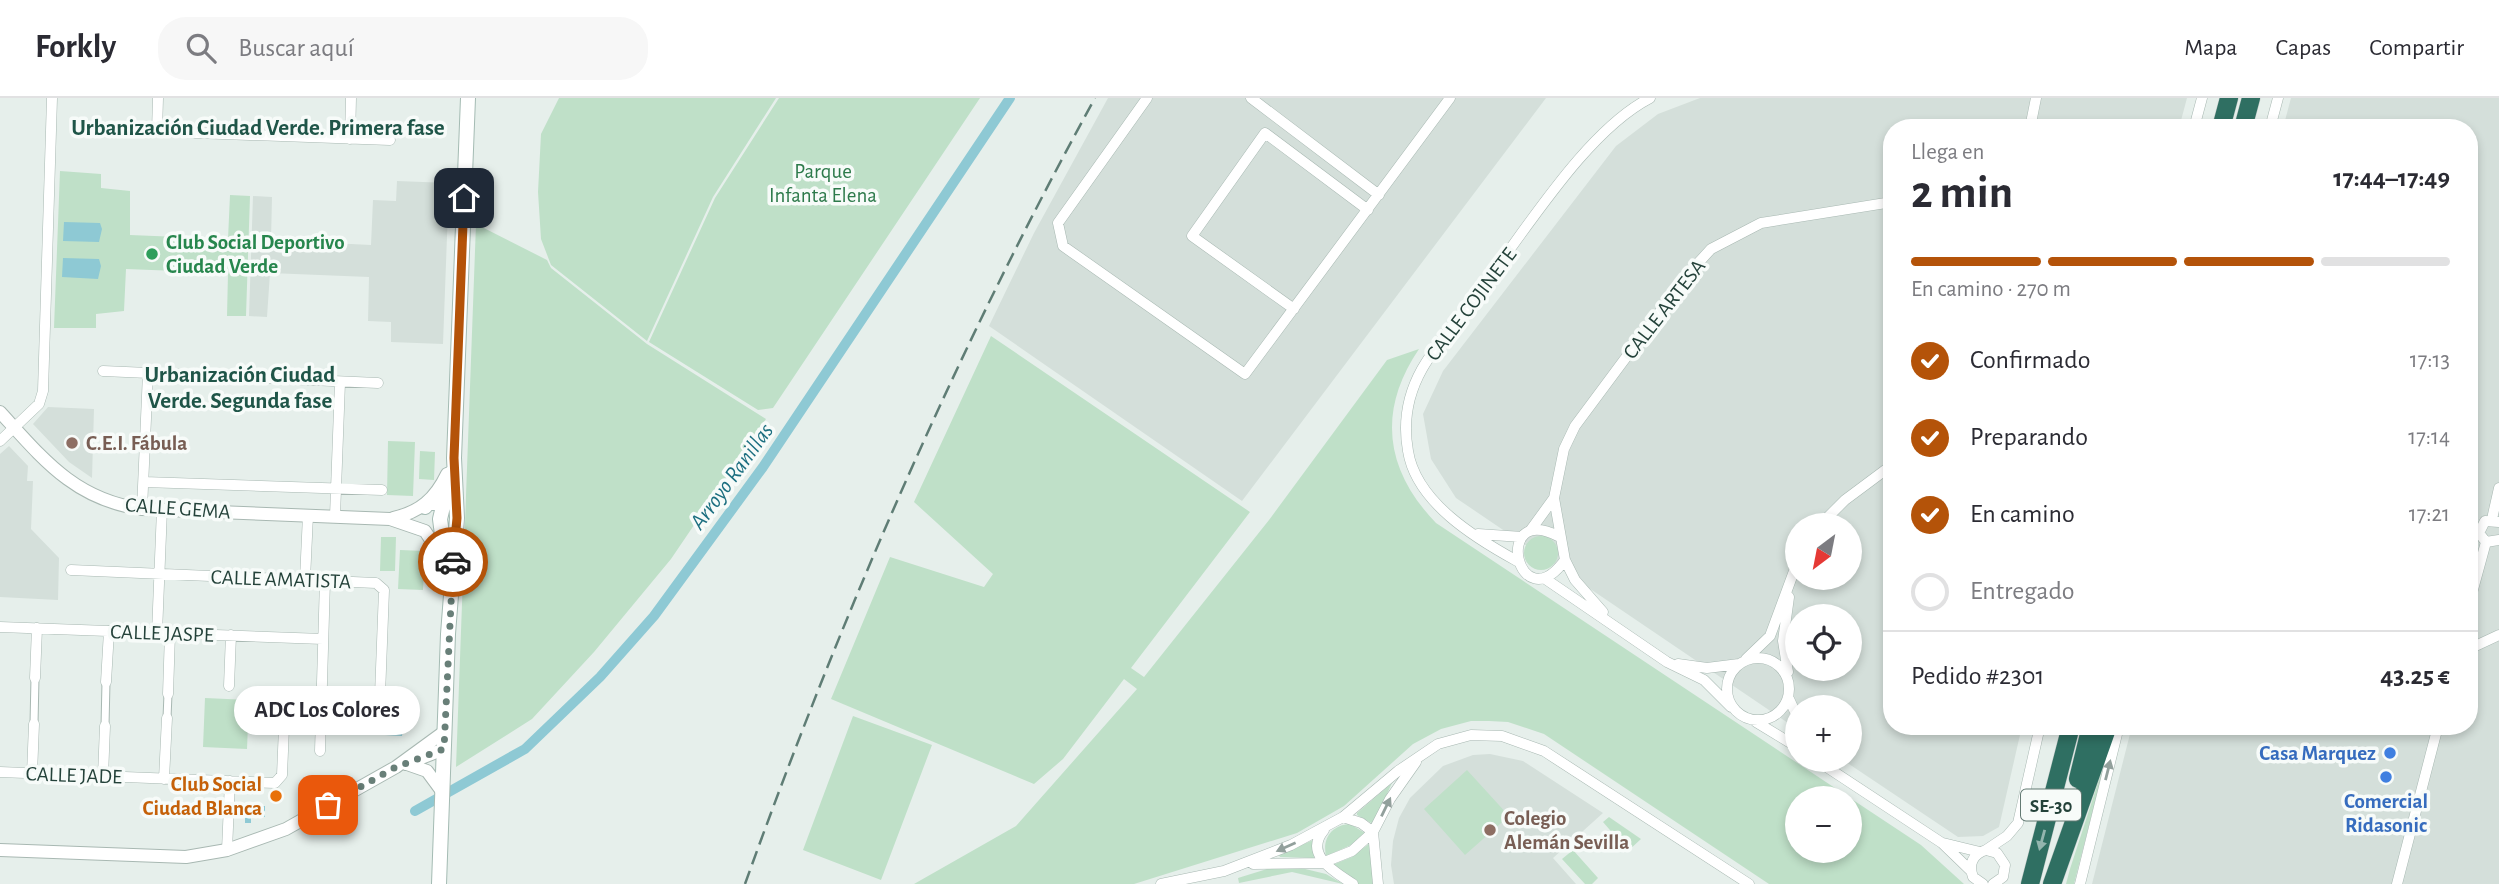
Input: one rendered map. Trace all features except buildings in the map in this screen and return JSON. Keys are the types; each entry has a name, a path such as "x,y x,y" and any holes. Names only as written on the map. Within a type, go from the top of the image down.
{"highway":[{"path":"2223,119 2229,98"},
{"path":"2245,119 2251,98"},
{"name":"SE-30","path":"2030,884 2069,735"},
{"name":"SE-30","path":"2052,884 2089,735"},
{"path":"2052,884 2105,735"}],"main road":[{"path":"439,884 450,592 457,518 454,458 468,98"},
{"path":"450,592 441,537 432,504 454,458"}],"street":[{"path":"0,441 39,404 43,391 52,98"},
{"path":"158,98 158,131"},
{"path":"350,139 351,98"},
{"path":"1147,98 1058,223 1063,246 1245,374 1450,98"},
{"path":"1251,98 1379,195"},
{"name":"CALLE COJINETE","path":"1517,561 1444,512 1420,482 1408,453 1407,405 1422,370 1556,190 1594,144 1635,102 1650,98"},
{"path":"2035,103 2043,98"},
{"path":"2196,119 2202,98"},
{"path":"2272,119 2278,98"},
{"path":"115,130 390,140"},
{"path":"1294,309 1192,236 1265,133 1368,210"},
{"name":"CALLE ARTESA","path":"1558,537 1554,498 1564,449 1575,426 1688,274 1712,249 1761,223 1883,203"},
{"path":"103,371 378,383"},
{"path":"142,509 148,373"},
{"path":"335,516 340,382"},
{"name":"CALLE GEMA","path":"0,412 59,474 91,495 142,509 390,519 405,516 432,504"},
{"path":"1832,513 1883,472"},
{"path":"144,482 382,490"},
{"path":"2478,525 2485,521 2496,521 2499,488"},
{"name":"CALLE ARTESA","path":"1526,534 1554,498"},
{"path":"441,537 449,532 457,518 432,504 419,519 445,563"},
{"path":"157,632 162,509"},
{"path":"305,579 307,515"},
{"name":"CALLE GEMA","path":"390,519 441,537"},
{"path":"1474,533 1526,534 1545,529 1558,537 1565,548 1564,560 1554,575 1532,577 1522,570 1517,561 1516,549 1526,534"},
{"path":"2478,533 2486,542"},
{"path":"2486,542 2499,540"},
{"path":"2478,571 2486,542"},
{"path":"1564,560 1575,580 1623,633"},
{"name":"CALLE AMATISTA","path":"71,570 376,583 384,590 380,695"},
{"path":"1544,578 1667,662 1703,680 1739,715 1755,721 1785,740"},
{"path":"320,751 325,580"},
{"path":"1731,707 1726,693 1728,677 1770,636 1787,590"},
{"path":"1785,626 1785,654"},
{"name":"CALLE JASPE","path":"0,627 323,639"},
{"path":"32,774 37,628"},
{"path":"103,776 109,631"},
{"path":"164,779 170,633"},
{"path":"229,686 231,635"},
{"path":"2478,645 2499,635"},
{"path":"1667,662 1707,668 1763,657 1780,666 1785,673"},
{"name":"CALLE JADE","path":"0,772 230,781 280,780 285,703"},
{"path":"1755,721 1775,717 1785,704"},
{"path":"401,765 444,732"},
{"path":"1161,884 1245,864 1326,827 1438,744 1471,735 1502,736 1544,751 1749,884"},
{"path":"1972,877 1972,860 2007,836 2018,822 2038,735"},
{"path":"2080,884 2117,735"},
{"path":"2397,884 2436,735"},
{"path":"425,745 444,749"},
{"path":"0,850 186,857 227,850 286,829 401,765 444,749"},
{"path":"1245,864 1322,863 1352,851 1373,832 1390,799 1423,754"},
{"path":"401,765 427,771 441,790"},
{"path":"1834,772 1855,786"},
{"path":"1841,772 1856,786"},
{"path":"227,850 230,781"},
{"path":"1862,790 1942,843 1972,877 1983,884"},
{"path":"1343,817 1361,823 1373,832 1378,884"},
{"path":"1326,827 1318,836 1317,848 1322,863 1353,884"},
{"path":"1942,843 1997,853 2005,865 2003,877 1993,884"},
{"path":"1200,884 1223,871"}],"shaded area":[{"path":"1108,98 1546,98 1242,501 989,326 1034,233"},
{"path":"1700,98 2187,98 2181,119 1883,119 1883,735 2020,735 1999,827 1983,836 1958,837 1861,772 1862,695 1785,695 1785,721 1456,498 1431,459 1423,414 1443,371 1616,146 1658,114"},
{"path":"2291,98 2499,98 2499,884 2092,884 2130,735 2478,735 2478,119 2285,119"},
{"path":"397,181 449,183 443,344 391,342 391,322 368,321 369,277 270,273 267,317 249,316 253,196 272,197 271,240 371,245 373,200 396,201"},
{"name":"C.E.I. Fábula","path":"48,407 94,409 92,478 69,462 33,424"},
{"path":"9,446 28,466 27,481 33,481 31,529 59,558 58,600 0,597 0,454"},
{"name":"Colegio Alemán Sevilla","path":"1490,754 1523,761 1603,813 1553,858 1576,884 1394,884 1391,865 1393,841 1399,818 1410,798 1443,766 1473,755"}],"green space":[{"path":"559,98 776,98 713,197 647,341 551,265 541,239 538,192 541,134"},
{"name":"Parque Infanta Elena","path":"779,98 980,98 773,408 758,410 649,342 715,198"},
{"name":"Club Social Deportivo Ciudad Verde","path":"60,171 101,174 101,188 130,191 130,235 228,239 230,195 250,196 246,316 227,316 228,273 126,269 124,311 96,314 96,328 54,328"},
{"path":"476,224 547,260 551,268 647,344 766,419 671,559 594,652 532,719 456,767"},
{"path":"991,336 1250,512 1131,668 1144,677 1269,520 1387,360 1419,349 1397,395 1392,417 1393,439 1397,461 1406,482 1436,523 1785,755 1785,772 1811,772 1832,786 1785,786 1785,863 1862,863 1862,806 1921,845 1964,884 1769,884 1544,734 1508,722 1471,721 1441,729 1413,744 1344,806 1297,833 1134,884 914,884 1016,826 1137,689 1124,679 1063,759 1034,784 831,699 890,557 984,587 993,574 914,502"},
{"path":"388,441 415,442 413,496 387,495"},
{"path":"420,451 435,452 434,480 419,479"},
{"path":"1541,536 1553,541 1558,553 1553,565 1541,570 1529,565 1524,553 1529,541"},
{"path":"381,537 396,537 395,571 380,571"},
{"path":"400,550 425,551 423,590 398,589"},
{"path":"205,698 249,700 247,749 203,747"},
{"path":"853,716 932,745 881,880 803,850"},
{"path":"2107,755 2074,884 2066,884 2070,869"},
{"path":"1467,770 1509,816 1465,855 1424,809"},
{"path":"1392,783 1373,824 1357,815 1357,813"},
{"path":"1609,817 1641,839 1628,851 1603,822"},
{"path":"1350,824 1365,833 1351,845 1326,856 1327,838 1333,830"},
{"path":"1313,840 1314,858 1279,855"},
{"path":"1370,843 1373,884 1358,884 1332,865 1352,857"},
{"path":"1573,850 1598,878 1592,884 1585,884 1562,859"},
{"path":"1297,867 1326,874 1343,884 1292,872 1239,883 1238,878 1267,869"}],"water":[{"path":"64,222 100,223 102,229 99,242 63,241"},
{"path":"63,258 99,259 101,266 98,279 62,277"},
{"path":"352,706 403,709 411,715 403,723 402,736 351,733"},
{"path":"245,806 265,806 265,817 251,816 251,823 245,823"}],"waterway":[{"name":"Arroyo Ranillas","path":"415,811 525,749 600,677 654,616 763,467 1010,98"}],"railway":[{"path":"745,884 821,683 905,484 996,289 1095,98"}],"way so far":[{"path":"328,805 396,767 444,749 453,562"}],"place":[{"name":"Club Social Deportivo Ciudad Verde","path":"152,254"},
{"name":"C.E.I. Fábula","path":"72,443"},
{"name":"Casa Marquez","path":"2390,753"},
{"name":"Comercial Ridasonic","path":"2386,777"},
{"name":"Club Social Ciudad Blanca","path":"276,796"},
{"name":"ADC Los Colores","path":"328,805"},
{"name":"Colegio Alemán Sevilla","path":"1490,830"}],"district":[{"name":"Urbanización Ciudad Verde. Primera fase","path":"258,127"},
{"name":"Urbanización Ciudad Verde. Segunda fase","path":"240,387"}],"route":[{"path":"453,562 457,518 454,458 464,198"}]}
